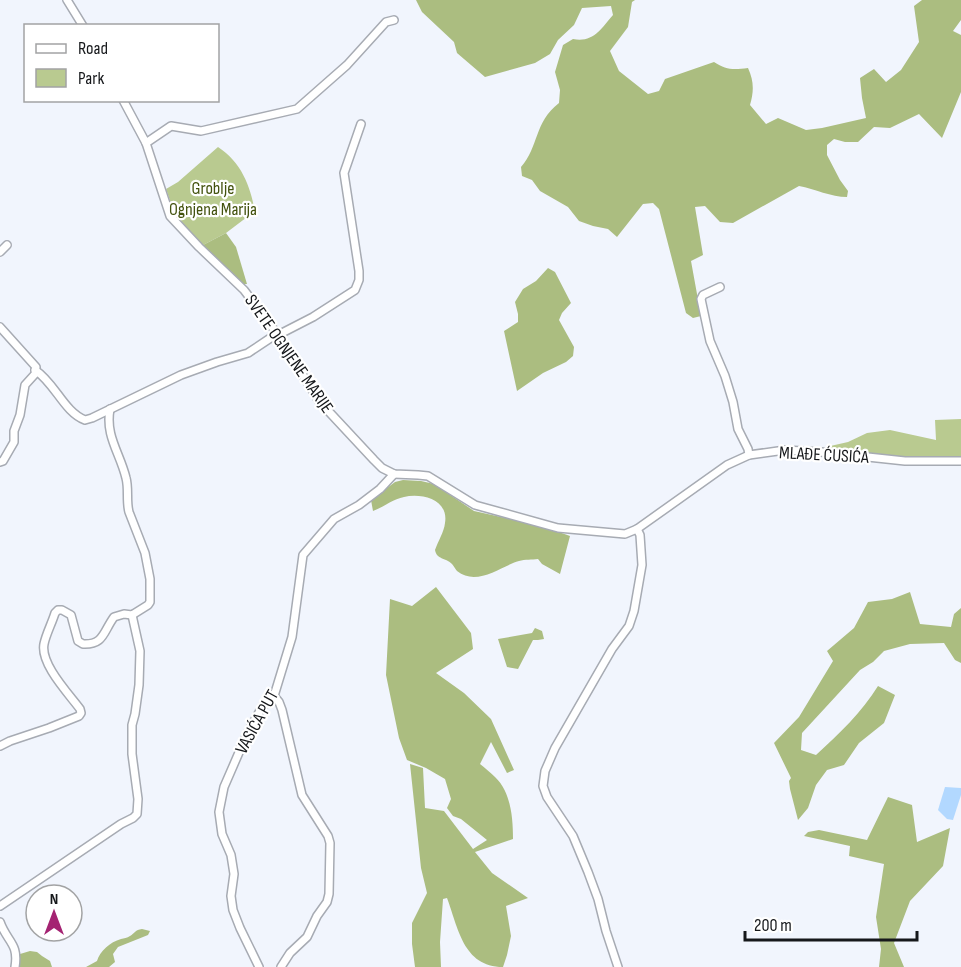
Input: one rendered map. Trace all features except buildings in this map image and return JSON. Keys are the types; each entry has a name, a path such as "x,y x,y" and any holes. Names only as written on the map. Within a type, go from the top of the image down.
{"street":[{"path":"67,0 82,24"},
{"path":"146,144 171,126 201,131 297,109 347,65 386,22 394,20"},
{"name":"SVETE OGNJENE MARIJE","path":"124,102 146,144 170,216 244,290 278,335 319,401 382,468 394,474"},
{"path":"35,370 46,379 75,415 85,420 180,375 248,353 272,337 314,317 355,290 358,285 359,271 344,173 361,123"},
{"path":"0,252 7,245"},
{"path":"720,287 703,295 701,299 710,341 725,376 738,429 749,455"},
{"path":"0,327 36,367 35,374 25,385 20,415 14,431 14,442 3,461 0,462"},
{"path":"0,746 49,729 81,713 45,659 44,645 58,610 71,615 78,641 86,645 101,639 114,617 124,614 132,615 150,602 150,579 145,553 127,507 127,481 109,430 110,409"},
{"name":"MLAĐE ĆUSIĆA","path":"637,529 727,465 749,455 785,450 905,461 961,462"},
{"path":"394,474 428,476 475,505 558,528 625,534 637,529 640,535 642,565 629,626 612,649 555,747 545,771 543,786 547,797 573,836 588,872 618,967"},
{"name":"VASIĆA PUT","path":"259,967 233,910 231,896 234,873 231,855 222,834 219,812 224,787 247,734 262,707 274,696 292,637 303,555 334,519 359,505 380,489 394,474"},
{"path":"0,906 137,814 138,799 132,754 132,725 139,685 140,651 132,615"},
{"path":"274,696 282,710 302,795 330,843 327,902 307,937 290,953 282,967"},
{"path":"0,922 16,951 15,967"}],"green space":[{"path":"416,0 635,0 632,2 628,27 610,51 619,71 648,94 659,91 665,79 714,62 730,69 748,68 753,86 750,105 766,124 778,118 806,130 866,118 860,78 874,69 886,82 901,70 919,42 914,6 922,0 961,0 961,20 953,31 961,35 961,92 942,138 919,114 890,128 874,127 858,142 834,139 827,145 827,155 848,191 847,197 799,186 733,223 720,222 705,206 695,207 703,255 691,261 701,316 693,318 686,313 659,209 653,203 643,204 617,237 608,229 579,221 568,207 540,191 532,180 522,176 521,167 531,151 545,118 559,103 560,90 555,72 563,45 573,39 586,39 596,34 613,15 611,6 582,8 574,25 558,40 550,54 535,63 485,77 457,53 454,42 422,12"},
{"name":"Groblje Ognjena Marija","path":"218,147 233,160 243,175 255,211 226,233 203,245 182,226 175,215 166,189 178,182"},
{"path":"226,233 236,247 247,284 243,284 203,245"},
{"path":"548,268 555,272 571,303 559,320 574,347 573,356 517,391 504,331 518,322 515,302 523,289 536,281"},
{"path":"961,419 961,457 907,459 824,449 848,442 867,433 890,430 936,440 935,420"},
{"path":"403,480 434,484 474,511 542,526 570,536 560,574 542,564 538,559 519,561 481,576 473,577 457,571 453,565 439,557 435,550 445,523 443,508 438,503 425,497 411,496 396,499 373,511 371,500 395,482"},
{"path":"436,587 471,633 473,649 436,673 464,693 491,719 514,770 507,773 491,742 480,764 495,777 505,790 512,814 513,839 475,852 492,873 528,898 506,906 511,936 503,967 490,965 471,953 459,933 447,898 443,899 441,967 415,967 412,923 427,893 421,868 410,764 423,768 425,808 444,811 473,849 487,840 461,819 453,816 447,808 451,799 445,779 426,768 407,760 399,738 386,675 390,599 412,606"},
{"path":"910,592 920,624 951,627 954,614 961,608 961,663 955,660 944,643 910,644 884,651 860,670 802,733 801,750 816,755 842,731 878,686 895,695 884,723 859,743 844,765 827,770 816,785 808,808 798,820 790,789 791,778 774,743 799,717 833,661 827,651 854,628 868,602 892,599"},
{"path":"535,628 542,631 544,639 533,640 518,669 507,667 498,639 532,633"},
{"path":"888,797 912,805 917,842 950,828 943,866 910,901 894,943 904,967 879,967 881,949 876,917 884,864 849,856 850,846 804,836 808,832 819,830 867,840"},
{"path":"142,929 150,931 148,935 118,947 113,954 115,962 109,967 86,967 97,961 109,945"},
{"path":"30,951 37,952 50,961 52,967 18,967 20,954"}],"water":[{"path":"945,787 961,788 953,820 947,819 938,810"}]}
